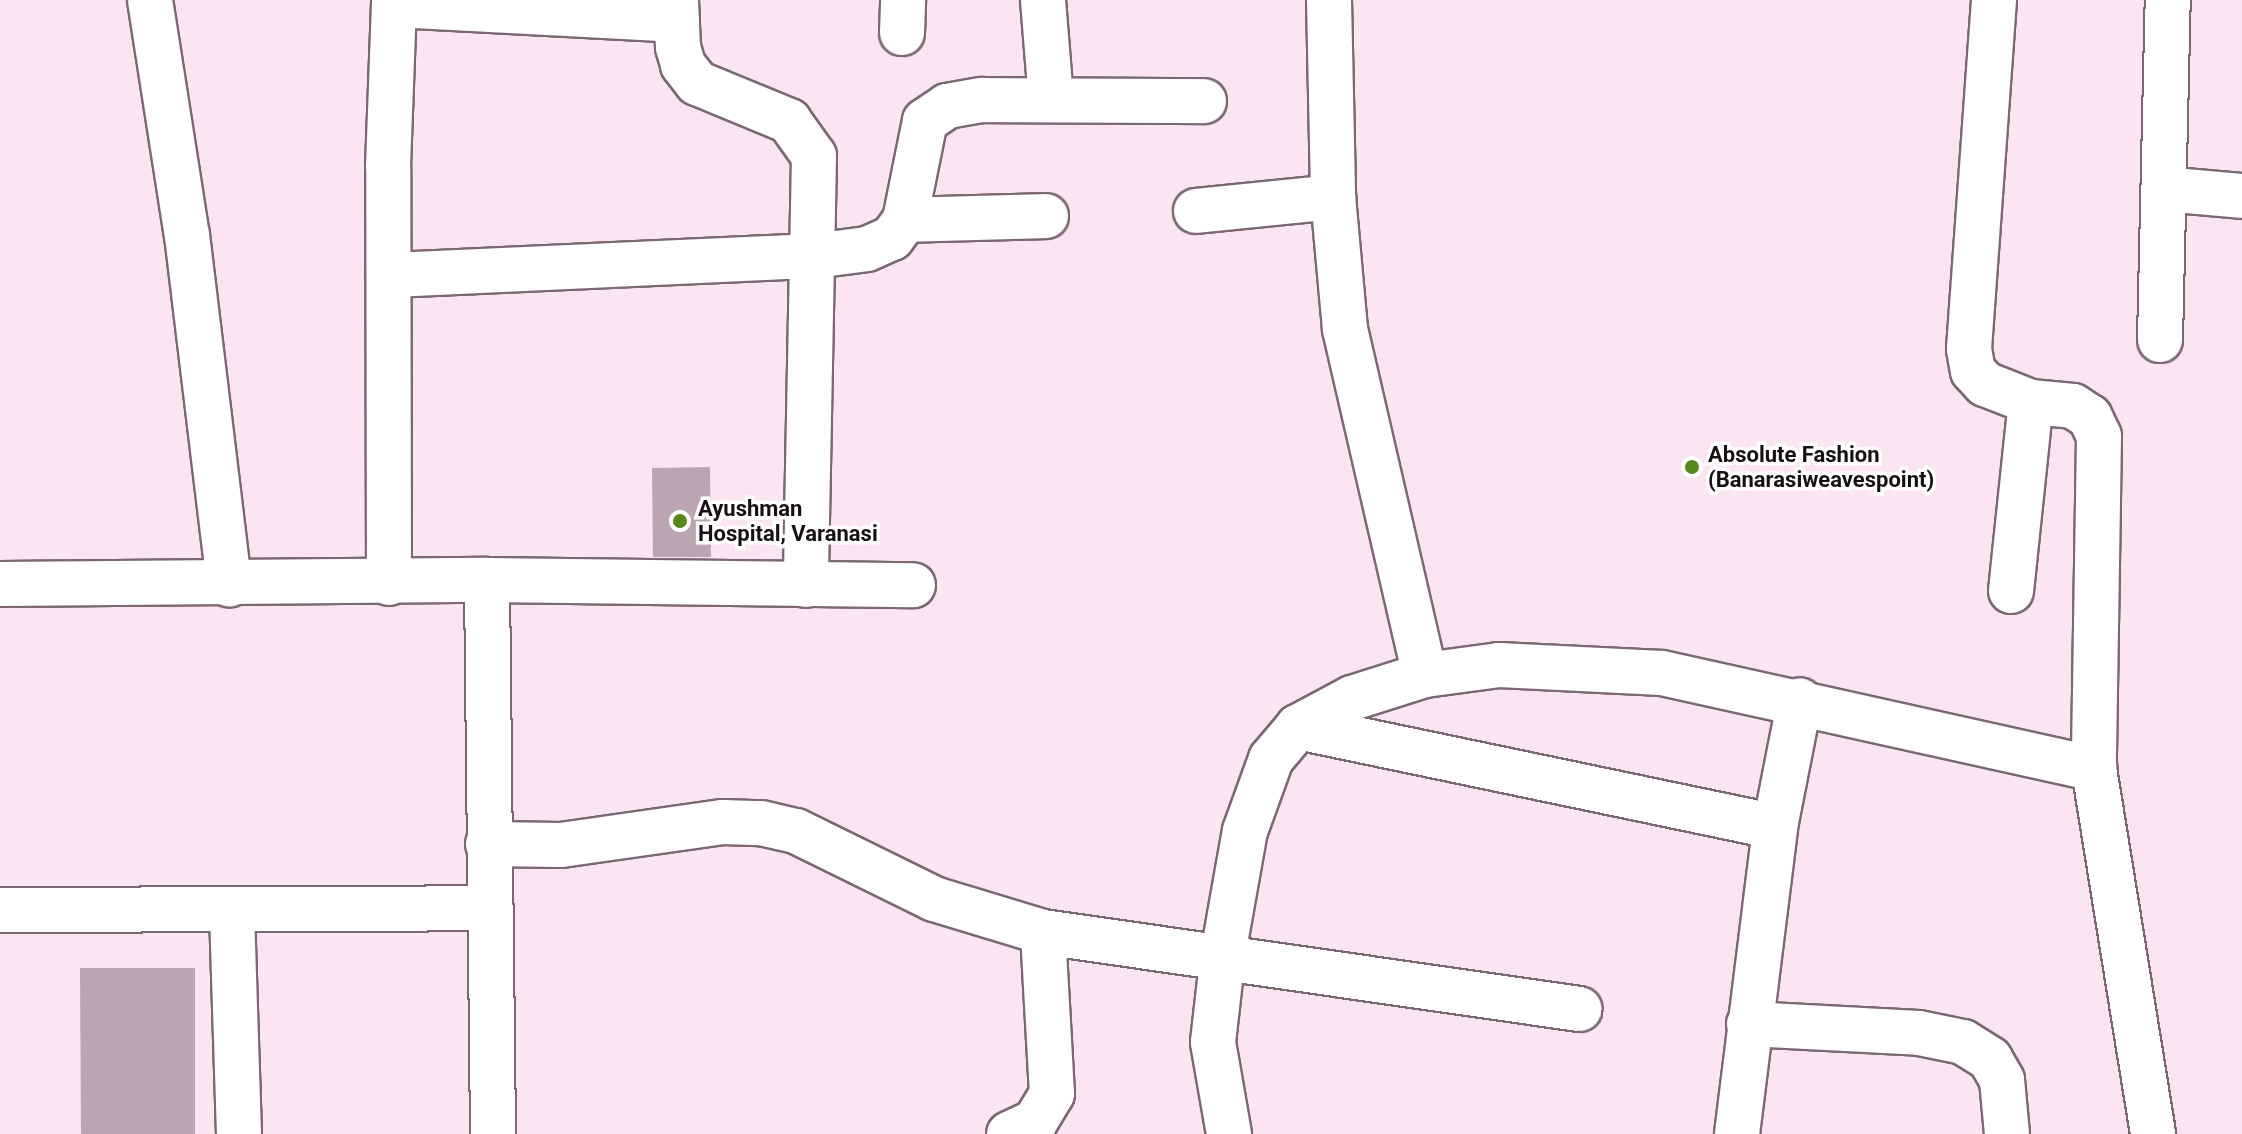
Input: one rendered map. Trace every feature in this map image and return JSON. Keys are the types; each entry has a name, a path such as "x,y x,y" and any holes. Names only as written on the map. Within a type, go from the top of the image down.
{"street":[{"path":"150,0 187,235 229,584"},
{"path":"1043,0 1051,100"},
{"path":"1329,0 1333,197 1345,329 1425,675"},
{"path":"1994,0 1969,349 1973,371 1985,384 2031,402 2073,406 2090,417 2099,436 2094,769 2153,1134"},
{"path":"2160,340 2168,0"},
{"path":"389,583 392,275 388,167 394,3 676,10 683,65 697,83 766,107 806,139 817,178 806,585"},
{"path":"392,275 814,256 867,249 892,238 905,220 925,121 947,106 982,100 1204,101"},
{"path":"2164,189 2242,196"},
{"path":"1196,211 1333,197"},
{"path":"905,220 1046,216"},
{"path":"2011,591 2031,402"},
{"path":"0,584 487,580 913,585"},
{"path":"487,580 487,908 493,1134"},
{"path":"1229,1134 1213,1042 1223,954 1245,831 1271,759 1298,727 1352,698 1425,675 1499,665 1583,666 1662,673 1800,700 2094,769"},
{"path":"1737,1134 1775,827 1800,700"},
{"path":"1298,727 1775,827"},
{"path":"488,844 561,845 723,822 761,823 796,831 934,899 1043,932 1223,954 1579,1009"},
{"path":"0,910 232,912 487,908"},
{"path":"232,912 239,1134"},
{"path":"1009,1134 1035,1122 1052,1094 1043,932"},
{"path":"1749,1024 1919,1033 1963,1042 1990,1059 2002,1080 2007,1134"}],"building":[{"path":"710,467 711,557 653,557 652,468"},
{"path":"80,968 195,968 195,1134 81,1134"}],"place":[{"name":"Absolute Fashion (Banarasiweavespoint)","path":"1692,467"},
{"name":"Ayushman Hospital, Varanasi","path":"680,521"}]}
